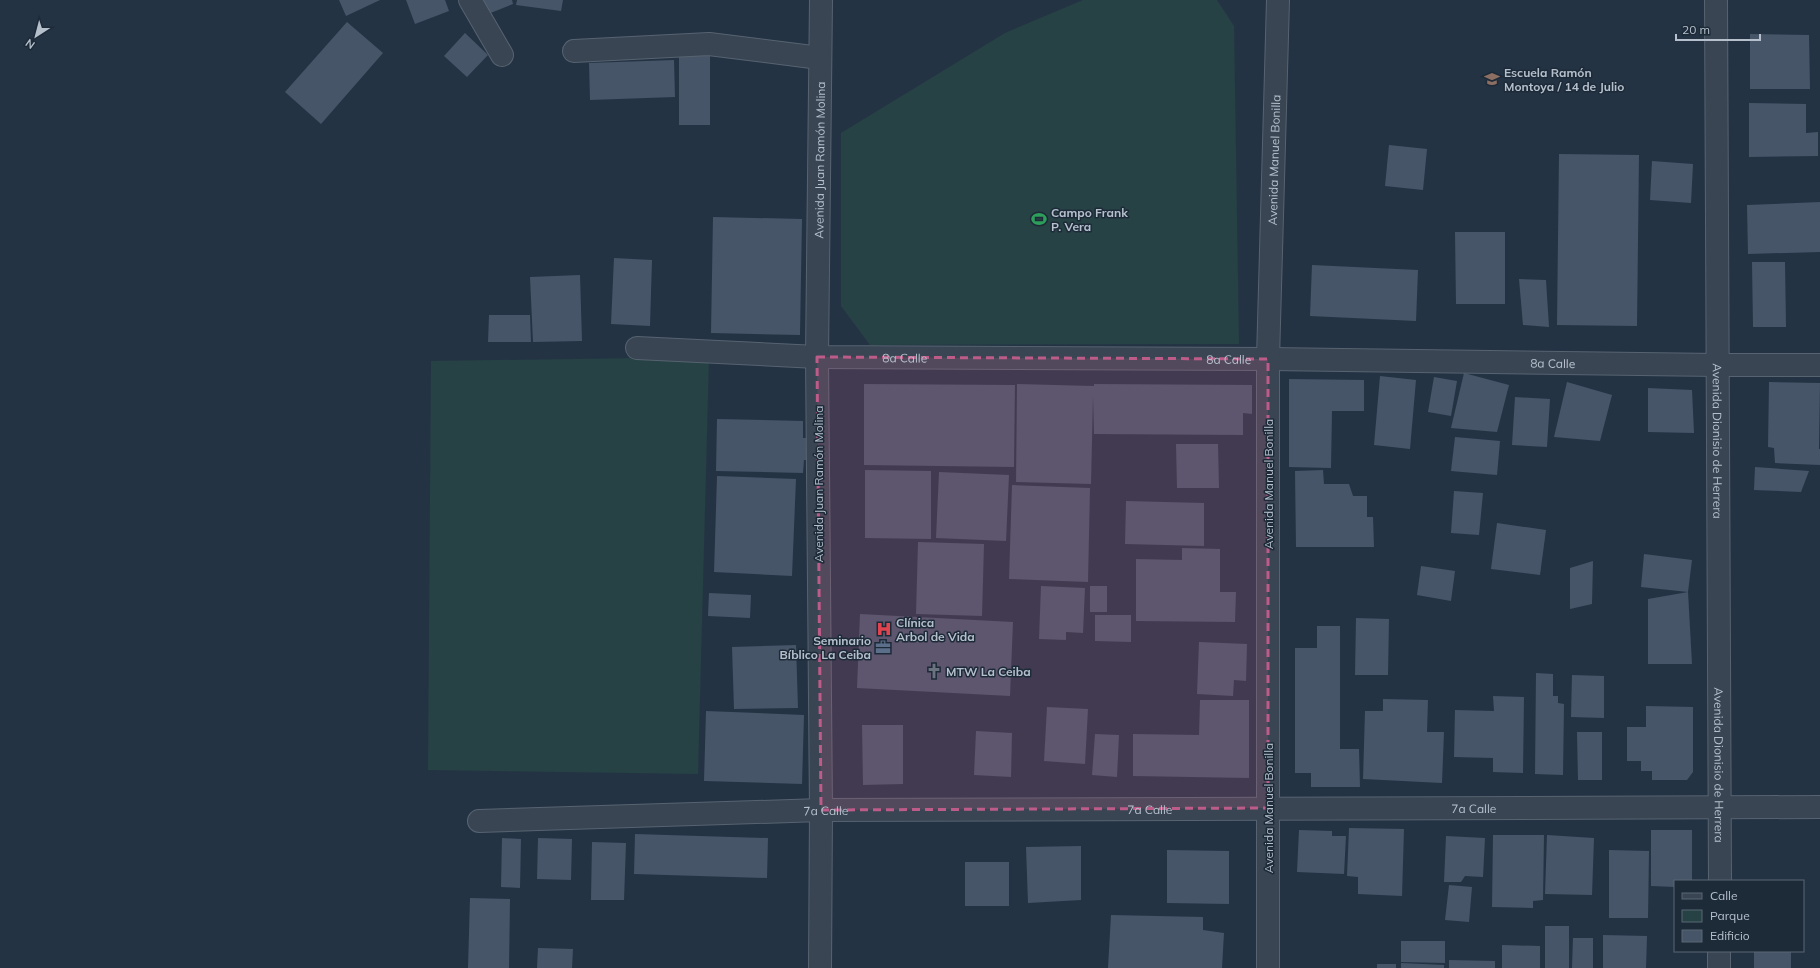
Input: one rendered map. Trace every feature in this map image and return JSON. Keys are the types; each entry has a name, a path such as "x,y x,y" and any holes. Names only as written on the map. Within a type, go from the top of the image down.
{"street":[{"path":"470,0 502,55"},
{"name":"Avenida Juan Ramón Molina","path":"820,0 817,357 821,810 820,968"},
{"name":"Avenida Manuel Bonilla","path":"1268,968 1268,359 1278,0"},
{"name":"Avenida Dionisio de Herrera","path":"1716,0 1717,365 1721,806 1720,880"},
{"path":"574,51 709,44 820,58"},
{"name":"8a Calle","path":"637,348 817,357 1268,359 1717,365 1820,364"},
{"name":"7a Calle","path":"479,821 821,810 1721,806 1820,807"},
{"path":"1719,952 1719,968"}],"highlighted area":[{"path":"817,357 1268,359 1268,808 821,810"}],"green space":[{"name":"Campo Frank P. Vera","path":"1083,0 1217,0 1234,26 1239,344 870,345 841,306 841,133 1005,33"},
{"path":"709,357 698,774 428,770 431,361"}],"building":[{"path":"339,0 380,0 346,16"},
{"path":"406,0 445,0 449,11 415,24"},
{"path":"483,0 512,0 513,4 488,14"},
{"path":"517,0 563,0 561,11 516,5"},
{"path":"347,22 383,53 321,124 285,92"},
{"path":"465,33 488,55 467,77 444,56"},
{"path":"1750,34 1809,35 1810,89 1750,89"},
{"path":"679,55 710,55 710,125 679,125"},
{"path":"674,60 675,97 590,100 589,63"},
{"path":"1749,103 1806,104 1806,133 1818,132 1818,156 1749,157"},
{"path":"1389,145 1427,149 1423,190 1385,186"},
{"path":"1559,154 1639,155 1637,326 1557,325"},
{"path":"1652,161 1693,164 1691,203 1650,200"},
{"path":"1820,202 1820,252 1748,254 1747,205"},
{"path":"713,217 802,219 800,335 711,333"},
{"path":"1455,232 1505,232 1505,304 1456,304"},
{"path":"614,258 652,260 650,326 611,324"},
{"path":"1752,262 1785,262 1786,327 1753,327"},
{"path":"1312,265 1418,270 1416,321 1310,316"},
{"path":"580,275 582,341 533,342 530,277"},
{"path":"1519,279 1546,280 1549,327 1523,325"},
{"path":"489,315 530,315 531,342 488,342"},
{"path":"1464,373 1509,385 1497,432 1451,428"},
{"path":"1380,376 1416,380 1410,449 1374,445"},
{"path":"1434,377 1457,381 1451,416 1428,412"},
{"path":"1289,379 1364,380 1364,411 1332,411 1331,468 1289,467"},
{"path":"1567,382 1612,395 1600,441 1554,437"},
{"path":"1769,382 1820,383 1820,465 1775,463 1774,448 1768,447"},
{"path":"864,384 1015,385 1014,467 864,465"},
{"path":"1017,384 1094,386 1094,384 1252,385 1252,414 1243,413 1243,435 1094,434 1093,396 1091,484 1016,482"},
{"path":"1648,388 1692,390 1694,433 1648,432"},
{"path":"1515,397 1550,399 1547,447 1512,445"},
{"path":"717,419 803,421 803,438 809,438 809,460 804,460 803,473 716,471"},
{"path":"1455,437 1500,441 1497,475 1451,471"},
{"path":"1176,444 1218,444 1219,488 1177,488"},
{"path":"1755,467 1809,471 1801,492 1754,490"},
{"path":"865,470 931,471 931,539 865,538"},
{"path":"1323,470 1324,484 1349,484 1353,496 1367,496 1367,517 1373,517 1374,547 1296,547 1295,471"},
{"path":"939,472 1009,475 1006,541 936,538"},
{"path":"717,476 796,479 792,576 714,572"},
{"path":"1012,485 1090,488 1088,582 1009,579"},
{"path":"1454,491 1483,493 1479,535 1451,533"},
{"path":"1126,501 1204,503 1204,546 1125,544"},
{"path":"1497,523 1546,530 1540,575 1491,569"},
{"path":"918,542 984,544 982,616 916,614"},
{"path":"1182,548 1220,549 1220,592 1236,592 1235,622 1136,621 1136,559 1182,560"},
{"path":"1644,554 1692,560 1688,592 1641,587"},
{"path":"1593,561 1592,604 1570,609 1570,568"},
{"path":"1421,566 1455,571 1451,601 1417,595"},
{"path":"1041,586 1085,588 1083,633 1066,632 1066,640 1039,639"},
{"path":"1090,586 1107,586 1107,612 1090,612"},
{"path":"1688,592 1692,664 1648,664 1648,599"},
{"path":"709,593 751,595 750,618 708,616"},
{"name":"MTW La Ceiba","path":"860,614 1013,622 1010,696 857,688"},
{"path":"1095,615 1131,615 1131,642 1095,641"},
{"path":"1356,618 1389,619 1388,675 1355,675"},
{"path":"1317,626 1340,626 1340,749 1359,749 1360,787 1311,787 1311,773 1295,773 1295,648 1317,648"},
{"path":"1199,642 1247,644 1246,681 1234,680 1233,696 1197,694"},
{"path":"796,645 798,708 734,709 732,647"},
{"path":"1536,673 1553,674 1553,696 1558,696 1558,703 1564,704 1563,775 1535,774"},
{"path":"1572,675 1604,676 1604,718 1571,717"},
{"path":"1493,696 1524,697 1523,773 1493,772 1493,758 1454,757 1455,710 1494,711"},
{"path":"1383,699 1428,700 1427,732 1444,732 1442,783 1363,779 1365,711 1383,711"},
{"path":"1200,700 1249,700 1249,778 1133,776 1133,734 1199,735"},
{"path":"1646,706 1693,707 1693,772 1687,780 1652,780 1652,771 1641,771 1641,761 1627,761 1627,727 1646,727"},
{"path":"1047,707 1088,709 1085,764 1044,761"},
{"path":"706,711 804,715 802,784 704,781"},
{"path":"862,725 903,725 903,784 863,785"},
{"path":"976,731 1012,733 1011,777 974,775"},
{"path":"1577,732 1602,732 1602,780 1578,780"},
{"path":"1095,734 1119,735 1117,777 1092,775"},
{"path":"1349,828 1404,829 1402,896 1358,894 1358,877 1347,876"},
{"path":"1299,830 1332,831 1332,836 1346,836 1344,874 1297,872"},
{"path":"1651,830 1692,830 1692,880 1674,880 1674,887 1651,886"},
{"path":"635,834 768,838 767,878 634,874"},
{"path":"1493,835 1544,835 1543,900 1533,901 1533,908 1492,907"},
{"path":"1547,835 1594,838 1592,895 1545,894"},
{"path":"1446,836 1485,838 1483,877 1465,876 1461,882 1444,882"},
{"path":"502,838 521,839 520,888 501,887"},
{"path":"538,838 572,839 571,880 537,879"},
{"path":"592,842 626,843 624,900 591,900"},
{"path":"1081,846 1081,900 1028,903 1026,847"},
{"path":"1167,850 1229,851 1229,904 1167,903"},
{"path":"1609,850 1649,851 1648,918 1609,918"},
{"path":"965,862 1009,862 1009,906 965,906"},
{"path":"1449,885 1472,887 1469,922 1445,920"},
{"path":"470,898 510,899 509,968 468,968"},
{"path":"1111,915 1203,917 1203,930 1224,933 1222,968 1108,968"},
{"path":"1545,926 1569,926 1569,968 1545,968"},
{"path":"1603,935 1647,936 1646,968 1603,968"},
{"path":"1573,938 1593,938 1593,968 1572,968"},
{"path":"1401,941 1445,941 1445,963 1401,962"},
{"path":"1502,945 1540,946 1540,968 1502,968"},
{"path":"538,948 573,949 572,968 537,968"},
{"path":"1754,952 1791,952 1791,968 1754,968"},
{"path":"1449,960 1495,961 1495,968 1449,968"},
{"path":"1401,963 1444,965 1444,968 1401,968"},
{"path":"1377,964 1396,964 1396,968 1377,968"}],"place":[{"name":"Escuela Ramón Montoya / 14 de Julio","path":"1492,79"},
{"name":"Campo Frank P. Vera","path":"1039,219"},
{"name":"Clínica Arbol de Vida","path":"884,629"},
{"name":"Seminario Bíblico La Ceiba","path":"883,647"},
{"name":"MTW La Ceiba","path":"934,671"}]}
